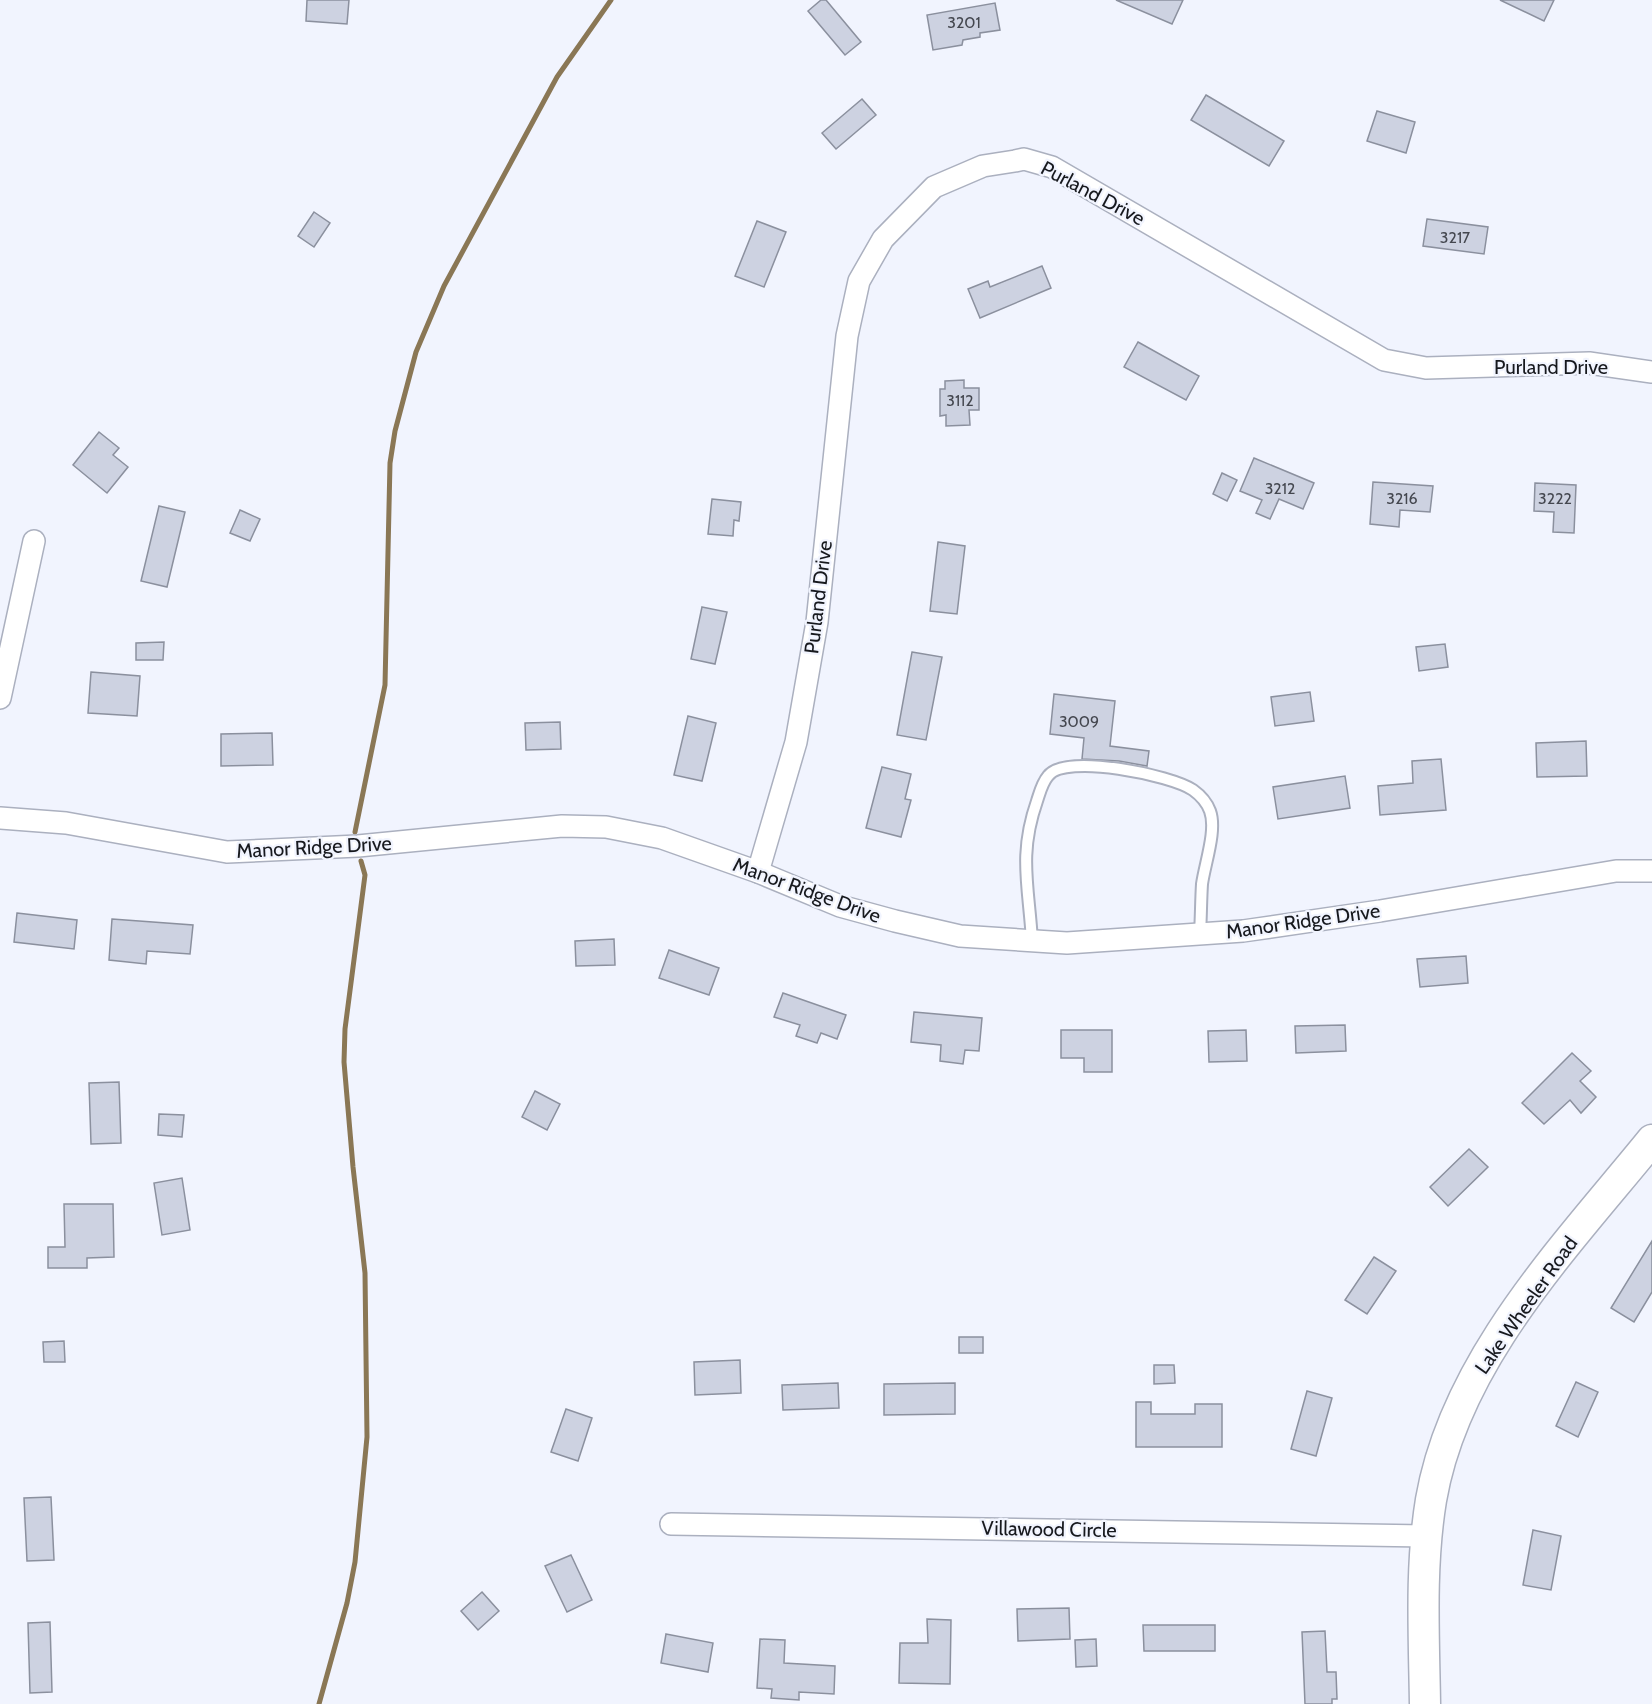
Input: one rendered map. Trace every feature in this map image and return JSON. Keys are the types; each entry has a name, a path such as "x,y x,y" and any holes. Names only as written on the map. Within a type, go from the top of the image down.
{"street":[{"name":"Purland Drive","path":"758,872 796,742 816,633 847,336 859,281 883,238 934,187 982,166 1024,159 1052,167 1384,360 1426,368 1589,363 1652,372"},
{"path":"0,698 34,541"},
{"name":"Manor Ridge Drive","path":"0,818 66,823 227,852 358,846 562,826 606,827 662,838 758,872 840,906 895,921 960,936 1067,943 1244,931 1380,911 1616,871 1652,871"},
{"name":"Lake Wheeler Road","path":"1425,1704 1426,1536 1440,1464 1454,1424 1471,1386 1503,1330 1542,1276 1652,1140"},
{"name":"Villawood Circle","path":"671,1524 1426,1536"}],"lane":[{"path":"1032,941 1025,878 1025,843 1031,817 1049,773 1073,767 1137,772 1192,790 1205,802 1211,813 1212,825 1202,884 1200,934"}],"building":[{"path":"307,0 349,0 347,24 306,21"},
{"path":"821,0 826,0 861,42 845,55 808,11"},
{"path":"1116,0 1183,0 1172,24"},
{"path":"1500,0 1554,0 1544,21"},
{"path":"995,3 1000,30 980,33 980,37 963,40 962,45 933,50 927,15"},
{"path":"1206,95 1284,141 1269,166 1191,120"},
{"path":"862,99 876,115 836,149 822,133"},
{"path":"1377,111 1415,122 1406,153 1367,141"},
{"path":"314,212 330,223 314,247 298,236"},
{"path":"1427,219 1488,227 1484,254 1423,246"},
{"path":"757,221 786,232 764,287 735,276"},
{"path":"1042,266 1051,288 980,318 968,289 988,281 990,287"},
{"path":"1138,342 1199,376 1186,400 1124,367"},
{"path":"964,380 964,388 979,388 979,410 969,410 970,425 946,426 946,415 940,416 940,389 945,389 945,381"},
{"path":"99,432 119,448 113,455 128,467 107,493 73,465"},
{"path":"1254,458 1314,483 1303,509 1279,499 1270,519 1256,513 1262,500 1240,491"},
{"path":"1222,473 1237,480 1227,501 1213,494"},
{"path":"1373,482 1433,486 1430,512 1400,510 1399,527 1370,524"},
{"path":"1535,483 1576,485 1574,533 1553,532 1554,512 1534,511"},
{"path":"712,499 741,502 739,521 734,520 733,536 708,534"},
{"path":"159,506 185,512 167,587 141,581"},
{"path":"240,510 260,519 250,541 230,533"},
{"path":"938,542 965,546 957,614 930,611"},
{"path":"702,607 727,612 715,664 691,659"},
{"path":"164,642 163,660 136,660 136,643"},
{"path":"1445,644 1448,667 1419,671 1416,647"},
{"path":"912,652 942,657 926,740 897,735"},
{"path":"91,672 140,676 137,716 88,713"},
{"path":"1310,692 1314,721 1275,726 1271,697"},
{"path":"1054,694 1115,701 1110,746 1149,751 1147,766 1119,761 1082,759 1084,738 1050,734"},
{"path":"688,716 716,723 702,781 674,775"},
{"path":"560,722 561,749 526,750 525,723"},
{"path":"272,733 273,765 221,766 221,734"},
{"path":"1586,741 1587,776 1537,777 1536,743"},
{"path":"1441,759 1446,810 1380,815 1378,786 1413,783 1412,761"},
{"path":"882,767 911,774 905,799 911,800 901,837 866,828"},
{"path":"1345,776 1350,808 1278,819 1273,787"},
{"path":"17,913 77,920 74,949 14,942"},
{"path":"112,919 193,925 190,954 147,951 146,964 109,960"},
{"path":"614,939 615,965 576,966 575,941"},
{"path":"669,950 719,968 709,995 659,978"},
{"path":"1466,956 1468,983 1420,987 1417,959"},
{"path":"783,993 846,1015 837,1039 821,1033 817,1043 796,1036 800,1025 774,1017"},
{"path":"914,1012 982,1018 979,1051 965,1050 963,1064 940,1061 941,1045 911,1042"},
{"path":"1345,1025 1346,1051 1296,1053 1295,1026"},
{"path":"1061,1030 1112,1030 1112,1072 1084,1072 1084,1058 1061,1058"},
{"path":"1246,1030 1247,1061 1209,1062 1208,1031"},
{"path":"1572,1053 1591,1071 1580,1081 1596,1097 1581,1113 1570,1100 1544,1124 1522,1103"},
{"path":"119,1082 121,1143 91,1144 89,1083"},
{"path":"535,1091 560,1104 547,1130 522,1117"},
{"path":"159,1114 184,1115 182,1137 158,1135"},
{"path":"1469,1149 1488,1167 1448,1206 1430,1187"},
{"path":"182,1178 190,1230 162,1235 154,1183"},
{"path":"64,1204 113,1204 114,1257 87,1258 87,1268 48,1268 48,1247 65,1247"},
{"path":"1652,1241 1652,1292 1634,1322 1611,1308"},
{"path":"1374,1257 1396,1271 1367,1314 1345,1300"},
{"path":"959,1337 983,1337 983,1353 959,1353"},
{"path":"64,1341 65,1362 44,1362 43,1342"},
{"path":"740,1360 741,1393 695,1395 694,1362"},
{"path":"1154,1365 1174,1365 1175,1383 1154,1384"},
{"path":"1576,1382 1598,1392 1578,1437 1556,1426"},
{"path":"838,1383 839,1408 783,1410 782,1385"},
{"path":"955,1383 955,1414 884,1415 884,1384"},
{"path":"1307,1391 1332,1398 1316,1456 1291,1449"},
{"path":"1136,1402 1151,1402 1151,1414 1195,1414 1195,1404 1222,1404 1222,1447 1136,1447"},
{"path":"566,1409 592,1418 578,1461 551,1452"},
{"path":"51,1497 54,1560 27,1561 24,1498"},
{"path":"1533,1530 1561,1536 1551,1590 1523,1585"},
{"path":"571,1555 592,1600 567,1612 545,1566"},
{"path":"482,1592 499,1611 478,1630 461,1611"},
{"path":"1069,1608 1070,1639 1018,1641 1017,1609"},
{"path":"927,1619 951,1620 950,1684 899,1683 900,1643 928,1643"},
{"path":"50,1622 52,1692 30,1693 28,1623"},
{"path":"1143,1625 1215,1625 1215,1651 1144,1651"},
{"path":"1325,1631 1327,1672 1336,1672 1337,1699 1332,1699 1332,1704 1305,1704 1302,1632"},
{"path":"666,1634 713,1643 708,1672 661,1663"},
{"path":"760,1639 785,1640 784,1663 835,1666 834,1694 799,1692 799,1700 771,1698 772,1689 757,1688"},
{"path":"1096,1639 1097,1666 1076,1667 1075,1640"}],"waterway":[{"path":"355,832 385,685 390,463 395,431 416,352 444,286 557,77 611,0"},
{"path":"319,1704 347,1603 355,1562 367,1437 365,1273 344,1062 345,1029 365,875 361,861"}]}
